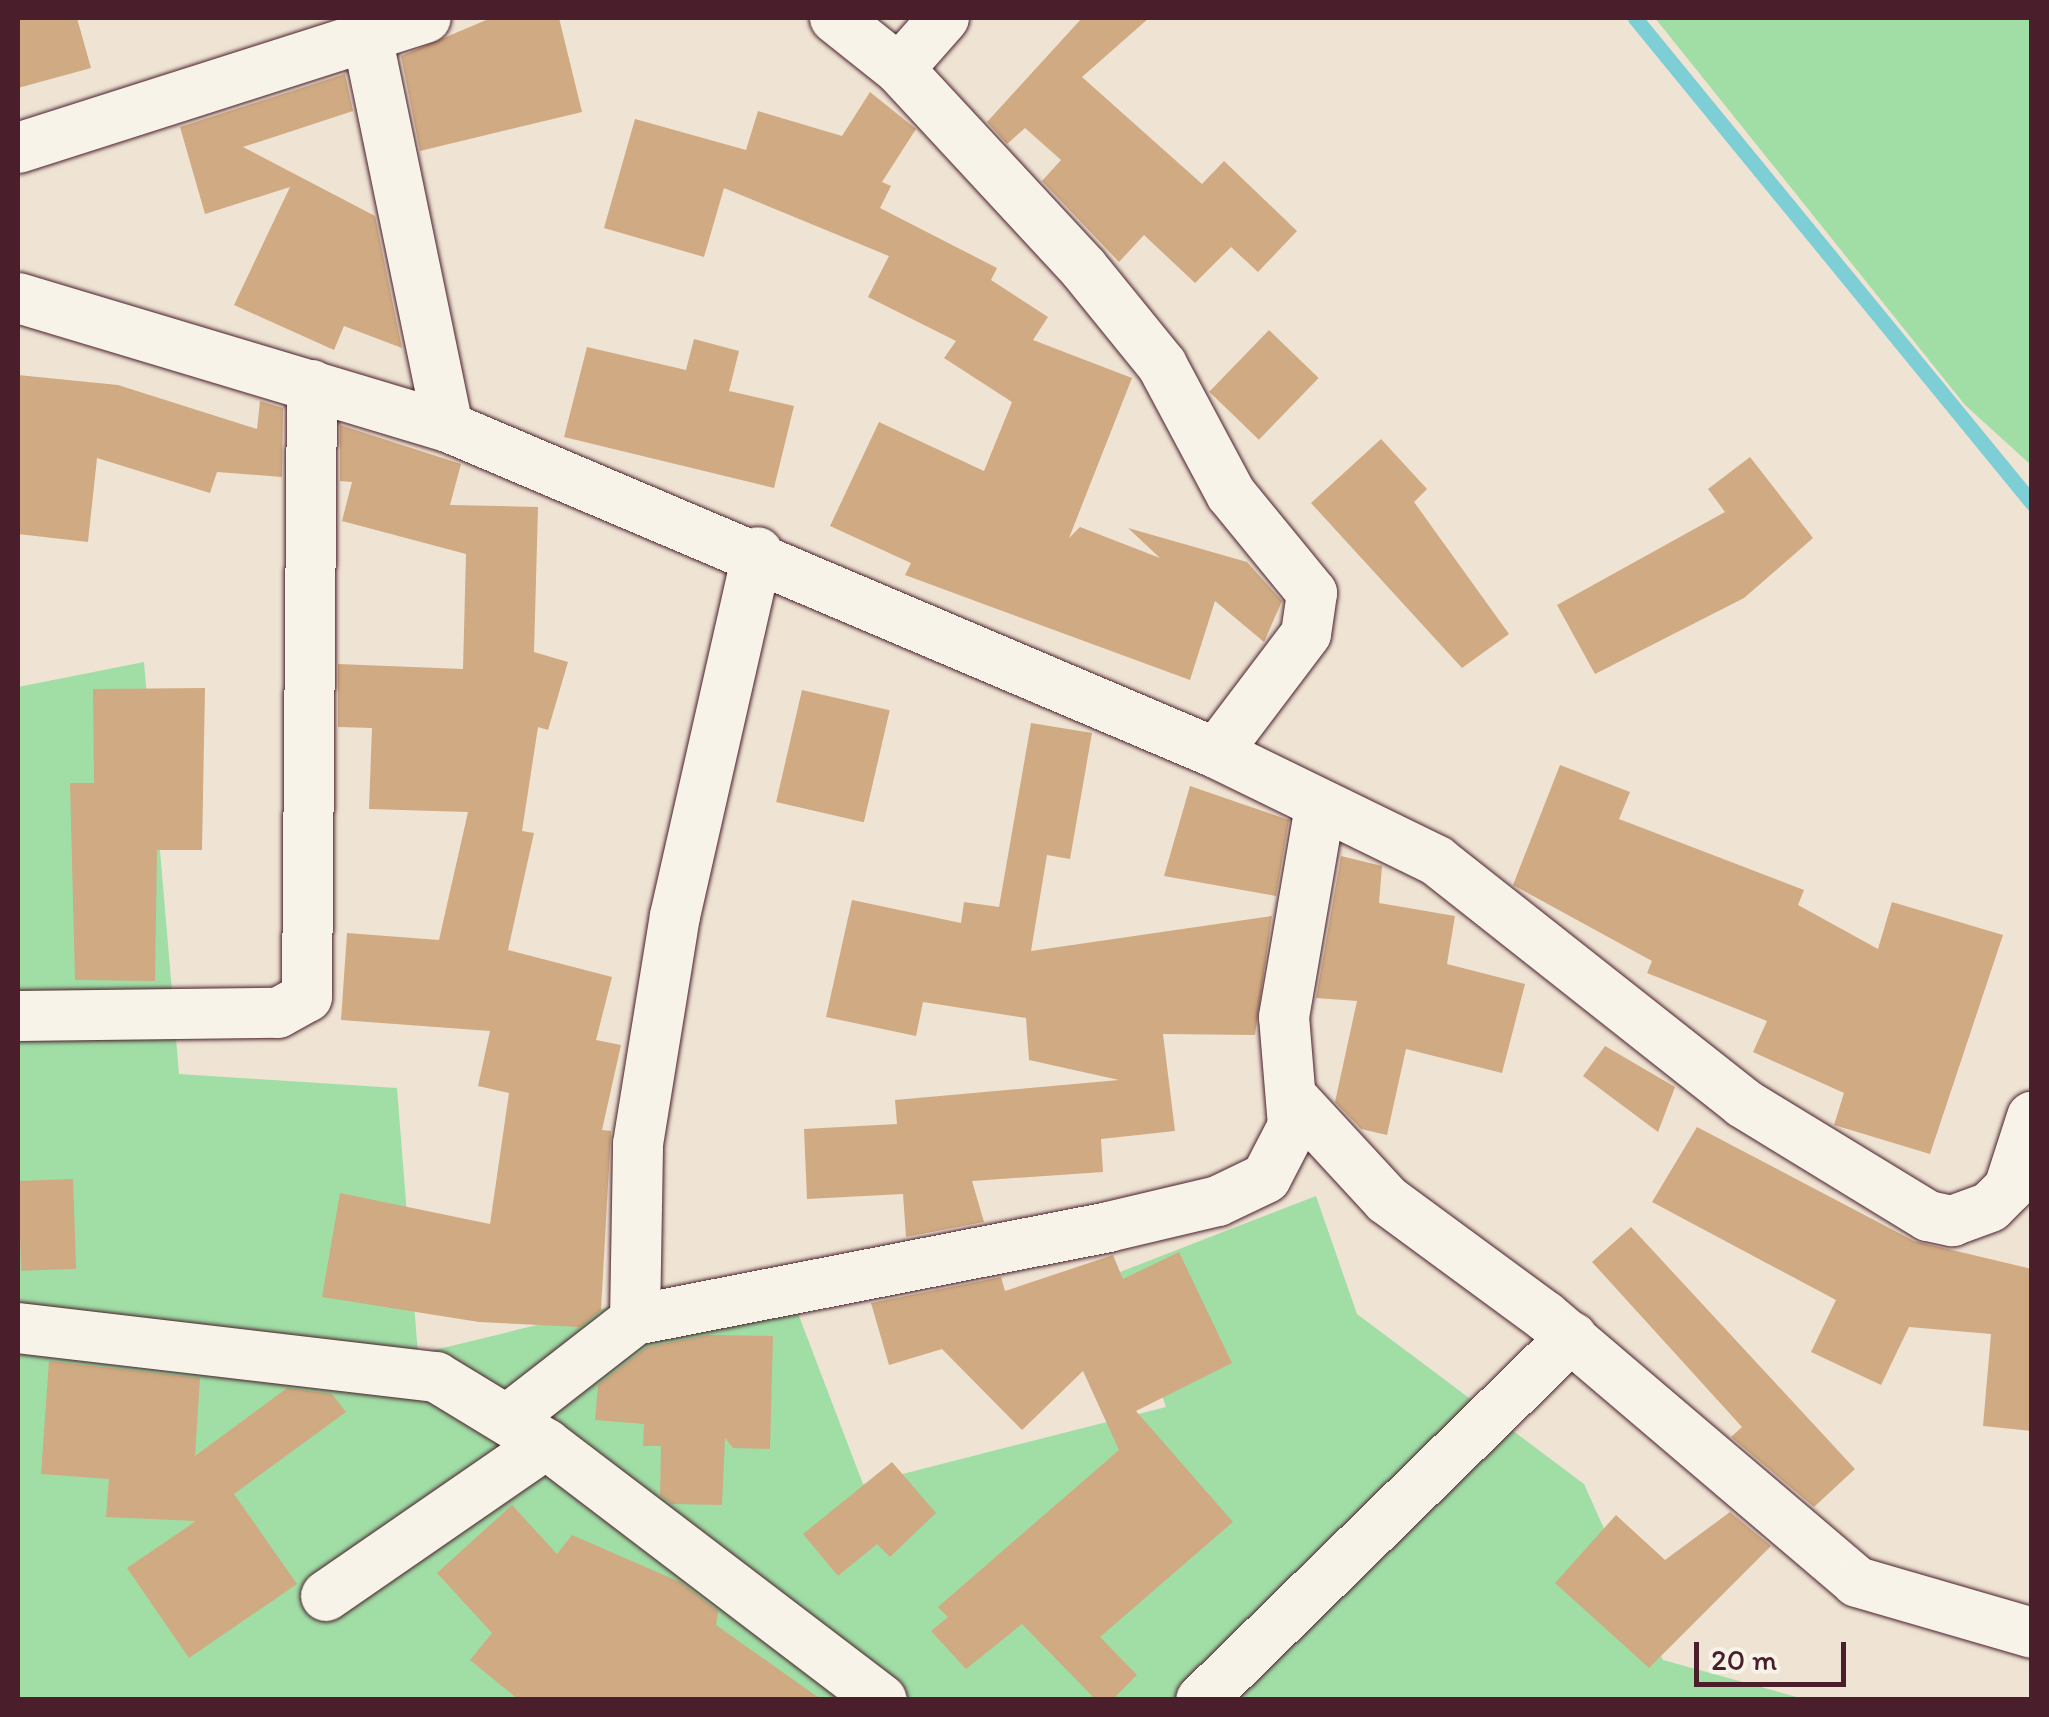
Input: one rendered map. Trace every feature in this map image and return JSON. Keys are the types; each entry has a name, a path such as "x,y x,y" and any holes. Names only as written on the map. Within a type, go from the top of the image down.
{"street":[{"path":"18,148 426,18"},
{"path":"835,18 898,69 1162,365 1231,494 1312,594 1306,634 1216,753"},
{"path":"898,69 944,18"},
{"path":"367,36 448,428"},
{"path":"18,298 448,428 758,552 966,654 1216,753 1437,861 1744,1103 1928,1216 1952,1222 1990,1207 2009,1188 2032,1117"},
{"path":"18,1016 278,1013 307,997 312,385"},
{"path":"635,1320 638,1144 672,934 758,552"},
{"path":"326,1596 528,1431 635,1320 1218,1201 1266,1178 1284,1155 1292,1097 1284,1017 1320,807"},
{"path":"1292,1097 1388,1200 1572,1337 1857,1582 2032,1633"},
{"path":"18,1328 436,1377 528,1431 882,1700"},
{"path":"1201,1700 1572,1337"}],"green space":[{"path":"1655,18 2031,18 2031,465 1965,405"},
{"path":"144,662 179,1074 397,1088 418,1354 780,1266 863,1484 1166,1407 1120,1272 1316,1196 1357,1314 1584,1484 1663,1660 1804,1699 18,1700 18,687"}],"building":[{"path":"18,18 77,18 91,68 18,88"},
{"path":"491,18 559,18 582,112 420,151 401,56"},
{"path":"1082,18 1149,18 1082,77 1202,184 1224,161 1297,231 1258,272 1231,247 1195,283 1144,235 1119,262 1042,181 1061,160 1025,128 1007,144 987,122"},
{"path":"345,74 353,111 243,147 375,216 402,348 344,326 334,350 234,305 290,187 205,214 180,127"},
{"path":"870,92 916,129 882,182 891,186 880,208 997,268 991,280 1048,317 1033,340 1132,378 1069,538 1080,527 1160,558 1128,528 1247,562 1282,601 1264,642 1215,601 1190,680 905,575 911,563 830,526 879,422 984,471 1012,402 944,358 956,341 868,297 889,256 724,188 704,257 604,228 635,119 746,150 758,111 842,136"},
{"path":"1269,330 1319,378 1259,440 1209,392"},
{"path":"694,339 739,351 729,391 794,406 774,488 564,437 587,347 686,370"},
{"path":"18,375 118,385 257,429 260,401 283,408 282,477 217,472 210,493 97,458 88,542 18,534"},
{"path":"340,425 461,464 450,505 538,507 534,652 568,662 548,730 538,727 522,831 534,833 508,950 612,977 596,1040 621,1045 602,1130 611,1131 601,1310 580,1327 479,1322 322,1297 340,1193 490,1224 509,1093 478,1086 490,1031 341,1020 347,933 439,940 468,812 369,809 372,728 338,727 338,664 463,669 466,554 342,521 352,482 340,481"},
{"path":"1381,439 1427,489 1414,502 1509,634 1462,668 1311,503"},
{"path":"1750,457 1813,538 1744,598 1595,674 1557,605 1725,512 1708,489"},
{"path":"205,688 202,850 157,850 155,981 75,980 70,783 94,783 93,689"},
{"path":"802,690 890,710 864,822 776,802"},
{"path":"1031,723 1092,733 1070,859 1047,855 1031,951 1272,916 1255,1035 1163,1034 1175,1131 1101,1139 1103,1172 972,1181 984,1222 906,1237 903,1194 807,1199 804,1129 897,1124 895,1100 1119,1080 1029,1060 1026,1018 923,1002 916,1036 826,1017 852,900 961,923 964,902 999,907"},
{"path":"1560,765 1630,792 1619,819 1804,890 1798,905 1878,949 1892,902 2003,935 1930,1154 1834,1125 1844,1093 1753,1052 1767,1021 1647,973 1652,961 1513,885"},
{"path":"1190,786 1289,820 1276,896 1164,876"},
{"path":"1341,856 1382,866 1379,903 1455,916 1447,964 1525,984 1502,1073 1406,1049 1387,1135 1361,1129 1335,1102 1357,1001 1316,998"},
{"path":"1605,1046 1675,1087 1658,1132 1583,1076"},
{"path":"1697,1127 1914,1241 2032,1269 2032,1431 1983,1426 1991,1334 1909,1327 1881,1385 1811,1352 1836,1300 1652,1202"},
{"path":"73,1179 76,1269 21,1271 18,1181"},
{"path":"1631,1227 1855,1469 1814,1507 1731,1437 1742,1427 1592,1262"},
{"path":"1179,1252 1232,1363 1136,1411 1233,1522 1100,1637 1137,1675 1112,1700 1096,1700 1022,1624 966,1669 931,1631 948,1617 938,1607 1119,1450 1083,1371 1022,1430 942,1349 889,1365 871,1303 1001,1277 1005,1291 1113,1255 1123,1279"},
{"path":"708,1335 773,1336 770,1449 733,1448 725,1438 722,1505 672,1504 660,1495 661,1446 643,1446 644,1424 595,1420 598,1385 647,1347"},
{"path":"49,1361 200,1378 195,1456 287,1388 332,1394 346,1412 234,1494 297,1584 189,1658 127,1568 196,1521 106,1517 109,1479 41,1474"},
{"path":"892,1462 936,1513 890,1557 877,1544 838,1576 803,1534"},
{"path":"512,1505 557,1554 572,1535 680,1582 718,1611 716,1625 822,1700 519,1700 470,1660 492,1633 437,1573"},
{"path":"1730,1512 1771,1546 1649,1668 1555,1583 1616,1515 1665,1560"}],"waterway":[{"path":"1635,18 2032,503"}]}
